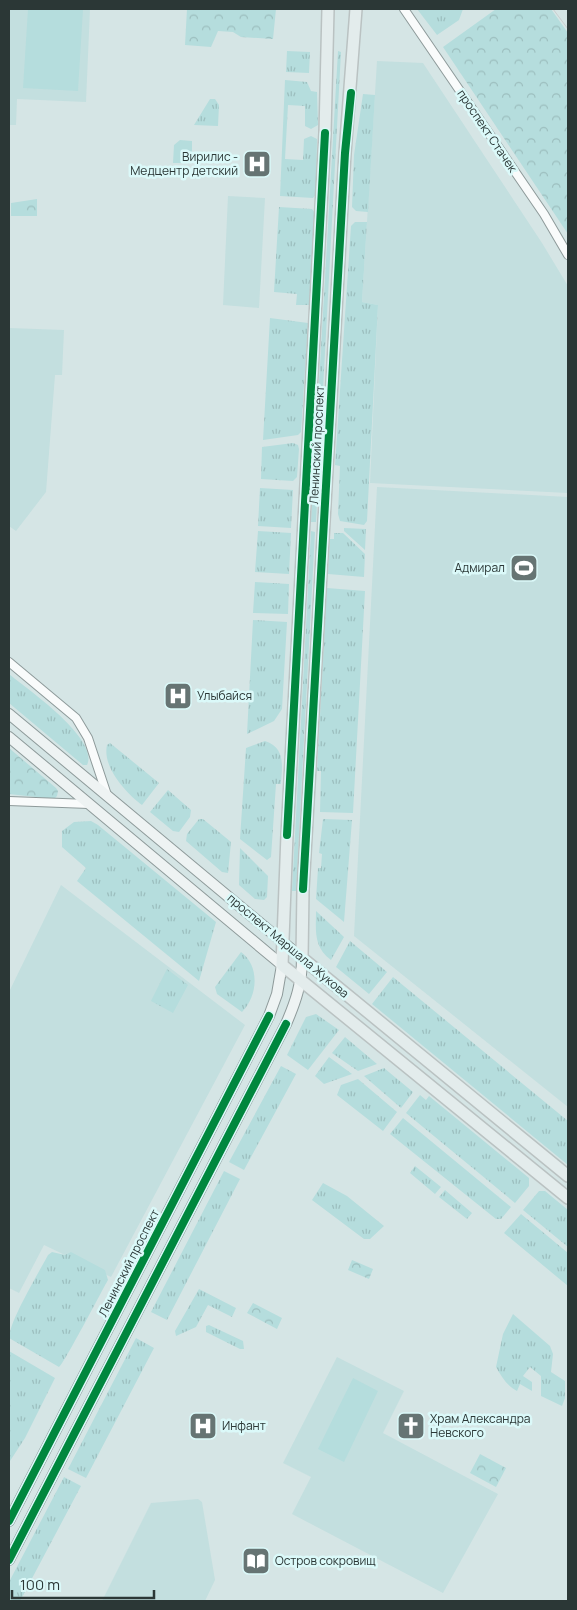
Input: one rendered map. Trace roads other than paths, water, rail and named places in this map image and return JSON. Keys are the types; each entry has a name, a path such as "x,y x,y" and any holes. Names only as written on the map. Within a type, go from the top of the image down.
{"main road":[{"name":"Ленинский проспект","path":"9,1520 269,1016 277,994 282,965 325,133 328,9"},
{"name":"Ленинский проспект","path":"9,1560 286,1024 297,1000 302,981 303,889 339,247 356,9"},
{"name":"проспект Маршала Жукова","path":"9,714 568,1176"},
{"name":"проспект Маршала Жукова","path":"9,737 282,965 568,1198"}],"street":[{"name":"проспект Стачек","path":"404,9 544,214 568,255"},
{"path":"9,662 76,718 84,727 107,795"},
{"path":"9,801 89,804"}],"tram line":[{"path":"553,9 568,29"}],"place":[{"name":"Вирилис - Медцентр детский","path":"257,164"},
{"name":"Адмирал","path":"524,568"},
{"name":"Улыбайся","path":"178,696"},
{"name":"Инфант","path":"203,1426"},
{"name":"Храм Александра Невского","path":"411,1426"},
{"name":"Остров сокровищ","path":"256,1561"}]}
